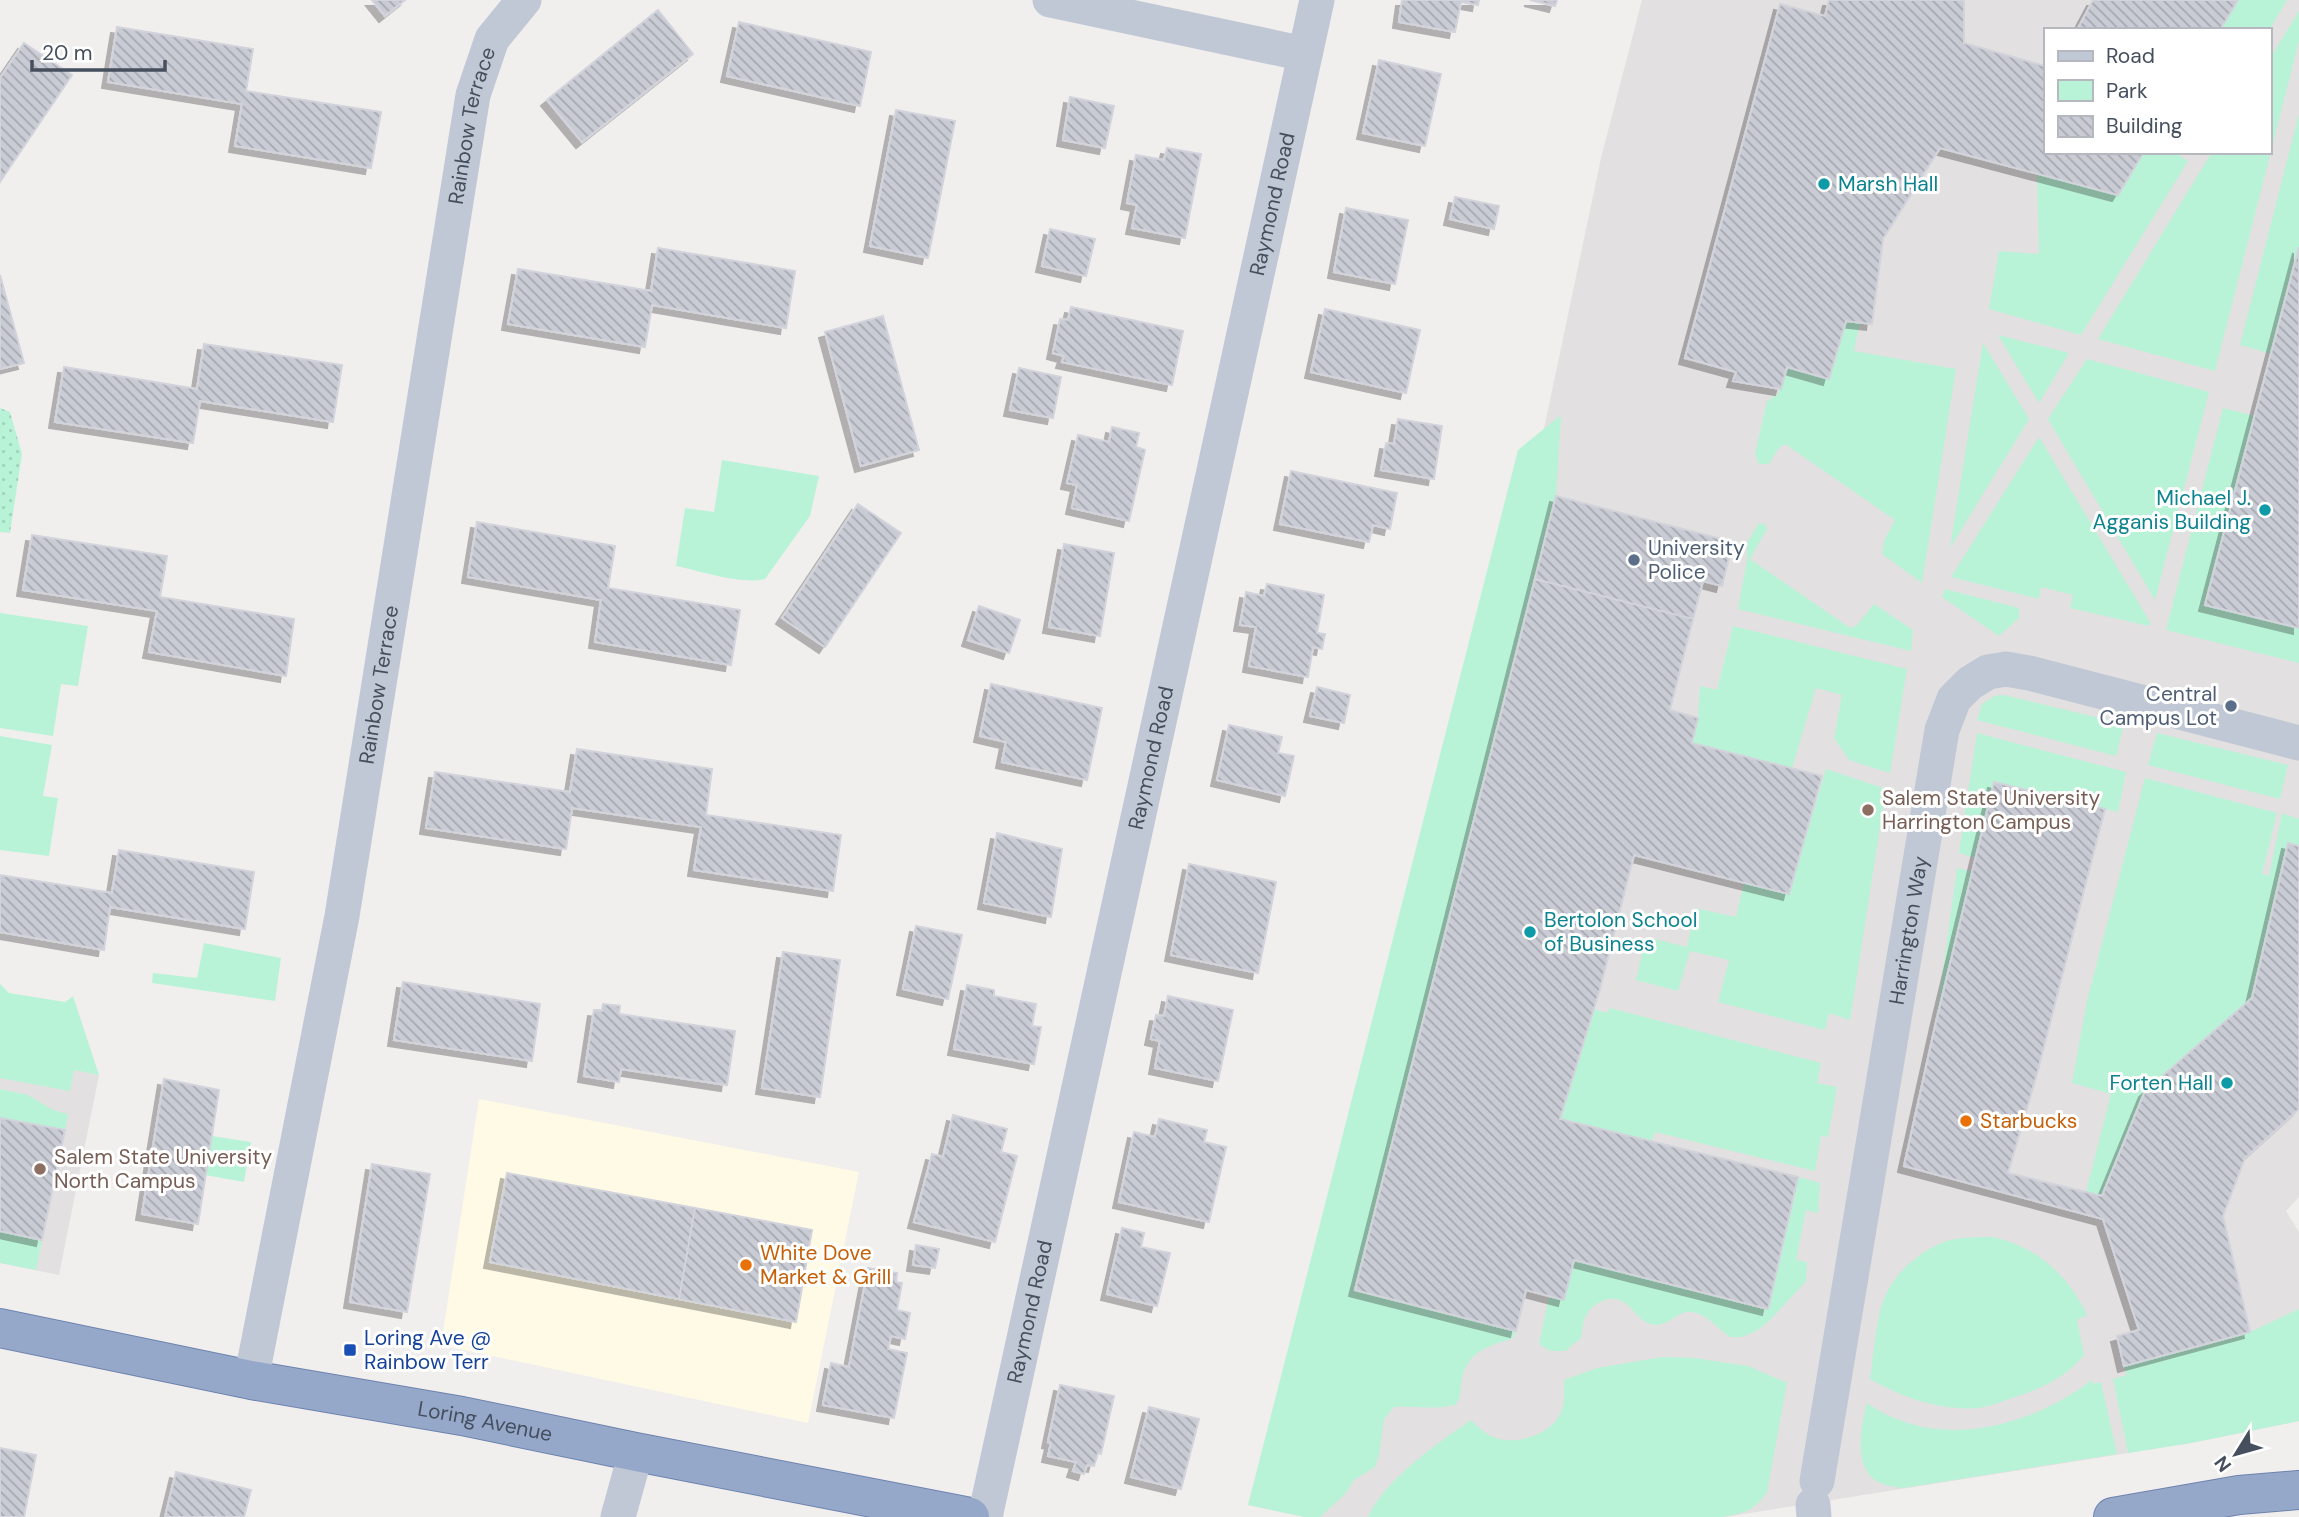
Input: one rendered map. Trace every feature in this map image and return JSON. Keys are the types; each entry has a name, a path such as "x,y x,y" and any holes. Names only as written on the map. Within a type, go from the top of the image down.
{"highway":[{"name":"Loring Avenue","path":"0,1328 251,1380 463,1416 970,1517"},
{"path":"2113,1517 2239,1495 2299,1490"}],"street":[{"name":"Rainbow Terrace","path":"251,1380 342,916 473,95 492,39 524,0"},
{"path":"1050,0 1305,54"},
{"name":"Raymond Road","path":"985,1517 1317,0"},
{"name":"Harrington Way","path":"1814,1501 1942,730 1954,699 1970,683 1988,672 2006,669 2299,743"},
{"path":"618,1517 636,1452"}],"shaded area":[{"name":"Salem State University Harrington Campus","path":"1642,0 2299,0 2299,1197 2286,1211 2299,1232 2299,1421 2191,1443 1725,1517 1305,1517 1248,1505 1302,1299 1545,424 1601,158"},
{"name":"Salem State University North Campus","path":"0,1054 99,1075 59,1275 0,1263"},
{"path":"479,1099 859,1172 808,1423 441,1345"}],"green space":[{"path":"2238,0 2287,0 2270,28 2221,28"},
{"path":"2299,11 2299,41 2271,151 2271,57"},
{"path":"2299,114 2299,247 2272,354 2240,345"},
{"path":"2143,154 2176,154 2188,161 2081,335 1989,309 1999,251 2039,254 2037,172 2117,195"},
{"path":"2211,154 2270,154 2215,371 2098,339"},
{"path":"1846,321 1860,323 1854,351 1956,369 1922,583 1882,554 1884,541 1895,520 1785,444 1778,449 1769,464 1759,464 1755,454 1767,401 1778,394 1787,367 1829,379"},
{"path":"1998,335 2069,353 2039,403"},
{"path":"1983,343 2029,419 1950,548"},
{"path":"2087,359 2209,392 2155,600 2048,419"},
{"path":"0,408 10,412 22,454 10,533 0,532"},
{"path":"2223,408 2255,416 2206,604 2299,628 2299,663 2166,630"},
{"path":"1561,415 1556,496 1355,1289 1516,1331 1512,1339 1485,1348 1472,1358 1463,1373 1460,1395 1455,1405 1432,1408 1394,1407 1384,1419 1375,1467 1354,1480 1346,1493 1320,1517 1305,1517 1248,1505 1518,450"},
{"path":"2039,437 2150,622 2149,626 2070,608 2073,595 2041,587 2039,599 1951,577"},
{"path":"722,460 819,476 810,516 765,579 733,579 676,566 685,508 714,512"},
{"path":"1759,523 1765,524 1767,529 1750,559 1850,628 1857,625 1874,604 1913,630 1911,651 1738,609 1747,560 1747,543"},
{"path":"1945,589 2019,608 2019,618 1999,636 1942,597"},
{"path":"0,613 88,626 78,686 61,684 53,736 0,728"},
{"path":"1733,626 1907,669 1890,773 1849,760 1834,738 1842,695 1816,688 1792,768 1692,743 1698,718 1700,686 1717,690"},
{"path":"2004,695 2124,724 2116,756 1977,720 1982,704 1995,696"},
{"path":"1977,733 2126,772 2118,812 1994,782 1975,858 1959,853"},
{"path":"2157,733 2288,765 2280,799 2148,765"},
{"path":"0,736 52,745 43,796 58,798 49,856 0,850"},
{"path":"1826,769 1886,789 1850,1020 1829,1013 1825,1030 1718,1002 1729,960 1690,951 1678,991 1636,980 1646,937 1687,947 1695,908 1736,917 1744,883 1789,894"},
{"path":"2145,778 2277,813 2262,874 2269,876 2282,813 2299,819 2299,846 2288,844 2252,998 2145,1091 2102,1196 2086,1192 2111,1094 2072,1083 2087,1001"},
{"path":"1957,868 1973,872 1936,1022"},
{"path":"204,943 281,958 275,1001 152,983 153,973 197,978"},
{"path":"0,984 9,993 65,1002 73,996 99,1075 74,1070 70,1091 0,1078"},
{"path":"1610,1008 1821,1063 1817,1083 1837,1087 1828,1137 1821,1136 1815,1171 1655,1132 1652,1141 1560,1119 1594,1009 1607,1013"},
{"path":"0,1089 28,1095 53,1110 68,1114 65,1130 0,1118"},
{"path":"212,1136 251,1142 244,1182 205,1175"},
{"path":"1798,1177 1820,1183 1818,1213 1806,1210 1796,1260 1807,1262 1806,1281 1758,1330 1742,1337 1730,1337 1704,1316 1690,1312 1656,1325 1642,1319 1625,1303 1610,1299 1600,1302 1587,1313 1581,1338 1565,1351 1550,1351 1539,1344 1549,1296 1564,1300 1574,1260 1768,1309"},
{"path":"0,1231 42,1240 36,1270 0,1263"},
{"path":"1993,1237 2024,1248 2061,1275 2087,1315 2077,1320 2084,1355 2071,1369 2047,1384 1979,1408 1923,1402 1870,1379 1881,1308 1889,1289 1902,1271 1920,1255 1950,1240"},
{"path":"2299,1309 2299,1421 2128,1453 2113,1379 2127,1375 2124,1366 2250,1332"},
{"path":"1663,1357 1694,1358 1748,1366 1787,1383 1767,1492 1757,1504 1747,1510 1721,1517 1368,1517 1386,1489 1399,1476 1471,1420 1487,1434 1501,1440 1528,1438 1546,1430 1558,1418 1563,1404 1564,1380 1597,1368"},
{"path":"2092,1380 2093,1384 2101,1382 2117,1454 1903,1488 1880,1483 1871,1477 1865,1468 1861,1435 1867,1403 1894,1418 1923,1427 1952,1430 1982,1428 2040,1411"}],"building":[{"path":"372,0 405,0 385,16"},
{"path":"1402,0 1479,0 1478,5 1461,2 1455,32 1399,22"},
{"path":"1530,0 1557,0 1555,6"},
{"name":"Marsh Hall","path":"1829,0 1964,0 1964,43 2044,66 2044,154 2143,154 2118,195 1940,148 1883,239 1872,324 1846,321 1829,379 1787,367 1781,389 1733,381 1736,372 1685,358 1780,4 1825,16"},
{"path":"2093,0 2238,0 2221,28 2078,28"},
{"path":"658,10 693,54 582,142 547,100"},
{"path":"739,22 871,52 860,106 727,76"},
{"path":"117,27 253,49 246,91 381,112 371,168 235,146 242,104 108,82"},
{"path":"24,43 72,75 0,182 0,78"},
{"path":"1379,60 1441,74 1425,146 1363,133"},
{"path":"1070,97 1114,106 1105,148 1063,140"},
{"path":"896,110 955,121 928,258 870,246"},
{"path":"1167,148 1201,154 1185,238 1132,228 1137,205 1127,203 1136,155 1164,160"},
{"path":"1455,197 1499,206 1494,229 1450,219"},
{"path":"1346,208 1408,220 1395,284 1334,272"},
{"path":"1050,229 1095,239 1086,276 1042,266"},
{"name":"Michael J. Agganis Building","path":"2299,247 2299,628 2205,605"},
{"path":"658,248 795,271 786,328 652,305 645,347 508,324 518,269 651,291"},
{"path":"0,275 24,363 0,369"},
{"path":"1071,307 1183,331 1172,385 1062,362 1064,356 1053,353 1060,319 1068,320"},
{"path":"1325,309 1420,330 1406,393 1311,372"},
{"path":"883,316 919,450 861,466 825,332"},
{"path":"204,344 342,365 333,422 200,401 193,443 55,422 64,367 197,389"},
{"path":"1019,368 1061,377 1053,418 1010,410"},
{"path":"1398,419 1442,426 1434,479 1381,470 1386,443 1394,444"},
{"path":"1112,427 1139,433 1136,447 1145,450 1129,521 1072,508 1077,485 1067,483 1078,435 1109,442"},
{"path":"1291,471 1397,493 1390,529 1373,525 1369,542 1280,524"},
{"name":"University Police","path":"1556,496 1733,542 1722,586 1703,581 1693,619 1535,579"},
{"path":"858,504 901,533 825,647 782,618"},
{"path":"477,522 615,546 608,588 740,610 731,665 595,642 601,600 468,577"},
{"path":"32,535 167,556 160,597 294,619 286,676 149,652 157,611 23,590"},
{"path":"1064,544 1114,553 1100,636 1049,627"},
{"name":"Bertolon School of Business","path":"1535,579 1693,619 1670,710 1698,718 1692,743 1822,776 1789,894 1634,855 1600,989 1560,1119 1798,1177 1768,1309 1574,1260 1564,1300 1526,1290 1516,1331 1355,1290"},
{"path":"1267,584 1324,595 1317,633 1325,634 1322,649 1313,647 1308,677 1249,666 1256,627 1240,625 1246,592 1264,596"},
{"path":"979,606 1020,620 1009,653 968,640"},
{"path":"991,684 1102,708 1087,780 1002,762 1006,742 980,736"},
{"path":"1317,687 1350,695 1344,723 1310,716"},
{"path":"1229,725 1282,737 1278,753 1294,756 1285,796 1217,780"},
{"path":"577,749 712,769 706,815 841,835 833,891 694,870 701,827 572,808 566,849 426,828 435,772 570,792"},
{"name":"Forten Hall","path":"1994,782 2105,809 2037,1074 2008,1173 2102,1196 2145,1091 2252,998 2288,843 2299,846 2299,1109 2245,1158 2223,1216 2250,1332 2124,1366 2117,1336 2139,1330 2103,1219 1904,1166"},
{"path":"997,833 1062,849 1051,917 984,903"},
{"path":"119,850 254,872 245,929 110,907 104,950 0,932 0,875 112,893"},
{"path":"1189,864 1276,882 1258,973 1171,955"},
{"path":"916,926 962,935 948,999 903,989"},
{"path":"783,952 840,960 820,1097 762,1088"},
{"path":"403,982 540,1004 532,1061 394,1040"},
{"path":"967,985 994,990 994,996 1036,1004 1032,1026 1041,1027 1034,1064 954,1049"},
{"path":"1168,996 1233,1010 1218,1081 1155,1068 1160,1041 1151,1039 1156,1015 1164,1016"},
{"path":"603,1004 620,1006 619,1014 735,1031 727,1085 621,1069 619,1082 584,1076 594,1010 602,1011"},
{"path":"164,1079 219,1090 198,1224 142,1214"},
{"path":"953,1115 1007,1129 1001,1152 1017,1156 995,1242 914,1222 932,1154 943,1157"},
{"path":"0,1118 65,1130 42,1240 0,1231"},
{"path":"1159,1119 1207,1130 1204,1142 1226,1147 1209,1222 1119,1202 1134,1132 1155,1137"},
{"path":"372,1164 430,1174 407,1312 350,1302"},
{"path":"507,1173 695,1208 679,1299 490,1262"},
{"name":"White Dove Market & Grill","path":"695,1208 812,1230 796,1322 679,1299"},
{"path":"1122,1228 1144,1233 1141,1247 1170,1253 1157,1306 1107,1294"},
{"path":"916,1245 939,1249 935,1268 913,1265"},
{"path":"868,1268 897,1273 896,1282 902,1283 897,1310 910,1313 905,1339 891,1336 888,1349 907,1353 894,1418 823,1405 831,1363 849,1367"},
{"path":"1060,1385 1114,1396 1101,1454 1098,1453 1094,1466 1087,1465 1084,1474 1073,1471 1076,1462 1048,1456 1051,1443 1048,1442"},
{"path":"1149,1407 1199,1419 1181,1489 1131,1477"},
{"path":"0,1448 36,1455 24,1517 0,1517"},
{"path":"176,1472 251,1490 244,1517 165,1517"}],"place":[{"name":"Marsh Hall","path":"1824,184"},
{"name":"Michael J. Agganis Building","path":"2265,510"},
{"name":"University Police","path":"1634,560"},
{"name":"Central Campus Lot","path":"2231,706"},
{"name":"Salem State University Harrington Campus","path":"1868,810"},
{"name":"Bertolon School of Business","path":"1530,932"},
{"name":"Forten Hall","path":"2227,1083"},
{"name":"Starbucks","path":"1966,1121"},
{"name":"Salem State University North Campus","path":"40,1169"},
{"name":"White Dove Market & Grill","path":"746,1265"},
{"name":"Loring Ave @ Rainbow Terr","path":"350,1350"}]}
